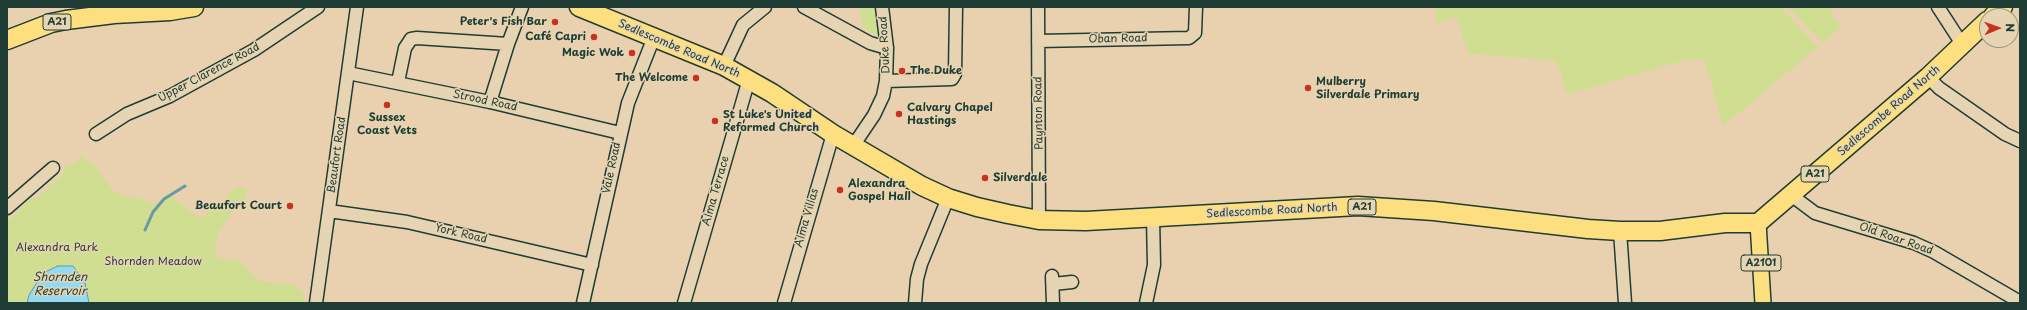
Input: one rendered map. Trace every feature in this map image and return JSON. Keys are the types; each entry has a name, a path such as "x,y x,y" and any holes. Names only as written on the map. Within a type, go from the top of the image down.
{"highway":[{"name":"A21","path":"9,40 51,23 66,20 108,14 170,11 194,7"},
{"name":"Sedlescombe Road North","path":"579,7 724,66 897,173 948,198 976,207 1039,220 1063,222 1358,206 1434,211 1568,227 1620,231 1660,231 1725,223 1758,222 1928,77 1979,29"}],"main road":[{"name":"A2101","path":"1758,222 1763,303"}],"street":[{"name":"Upper Clarence Road","path":"96,134 127,114 170,96 254,50 318,7"},
{"name":"Beaufort Road","path":"316,303 357,7"},
{"path":"490,102 508,44 522,7"},
{"path":"724,66 743,25 765,7"},
{"path":"804,7 870,43 887,48"},
{"name":"Duke Road","path":"853,146 874,115 883,96 886,81 887,48 882,7"},
{"path":"886,81 952,79 955,74 956,7"},
{"name":"Paynton Road","path":"1038,7 1039,220"},
{"name":"Oban Road","path":"1038,40 1189,38 1195,33 1196,7"},
{"path":"1938,7 1962,44"},
{"name":"Vale Road","path":"583,303 620,133 628,103 654,37"},
{"path":"398,82 405,48 411,39 418,38 508,44"},
{"name":"Strood Road","path":"348,73 490,102 620,133"},
{"path":"1928,77 1939,88 2005,134 2020,141"},
{"name":"Alma Terrace","path":"684,303 748,80"},
{"name":"Alma Villas","path":"784,303 833,134"},
{"path":"7,208 53,168"},
{"name":"Old Roar Road","path":"1791,195 1816,213 1914,243 1934,252 2020,302"},
{"path":"915,303 917,279 921,264 948,198"},
{"name":"York Road","path":"329,211 407,222 592,265"},
{"path":"1146,303 1154,265 1153,218"},
{"path":"1620,231 1625,303"},
{"path":"1053,303 1052,280 1072,282"}],"green space":[{"path":"859,7 874,7 879,37 863,27"},
{"path":"1434,7 1780,7 1818,47 1723,126 1704,59 1686,60 1569,94 1565,90 1559,68 1553,60 1471,54 1461,37 1463,36 1456,17 1438,23"},
{"path":"1788,7 1828,7 1841,27 1823,43"},
{"path":"83,155 85,162 91,161 112,189 126,197 141,198 155,205 167,193 201,219 239,186 247,189 245,198 229,216 218,234 215,249 216,257 240,261 259,281 290,285 303,291 304,303 7,303 7,222 32,198 37,198 63,174 65,166 72,165"}],"water":[{"name":"Shornden Reservoir","path":"58,266 73,266 85,283 89,303 27,303 29,295 43,273"}],"waterway":[{"path":"145,230 153,212 164,199 185,186"}],"place":[{"name":"Peter's Fish Bar","path":"555,22"},
{"name":"Café Capri","path":"594,37"},
{"name":"Magic Wok","path":"632,53"},
{"name":"The Duke","path":"902,71"},
{"name":"The Welcome","path":"696,78"},
{"name":"Mulberry Silverdale Primary","path":"1308,88"},
{"name":"Sussex Coast Vets","path":"387,105"},
{"name":"Calvary Chapel Hastings","path":"899,114"},
{"name":"St Luke's United Reformed Church","path":"715,121"},
{"name":"Silverdale","path":"985,178"},
{"name":"Alexandra Gospel Hall","path":"840,190"},
{"name":"Beaufort Court","path":"290,206"}],"park label":[{"name":"Alexandra Park","path":"57,248"},
{"name":"Shornden Meadow","path":"153,262"}]}
